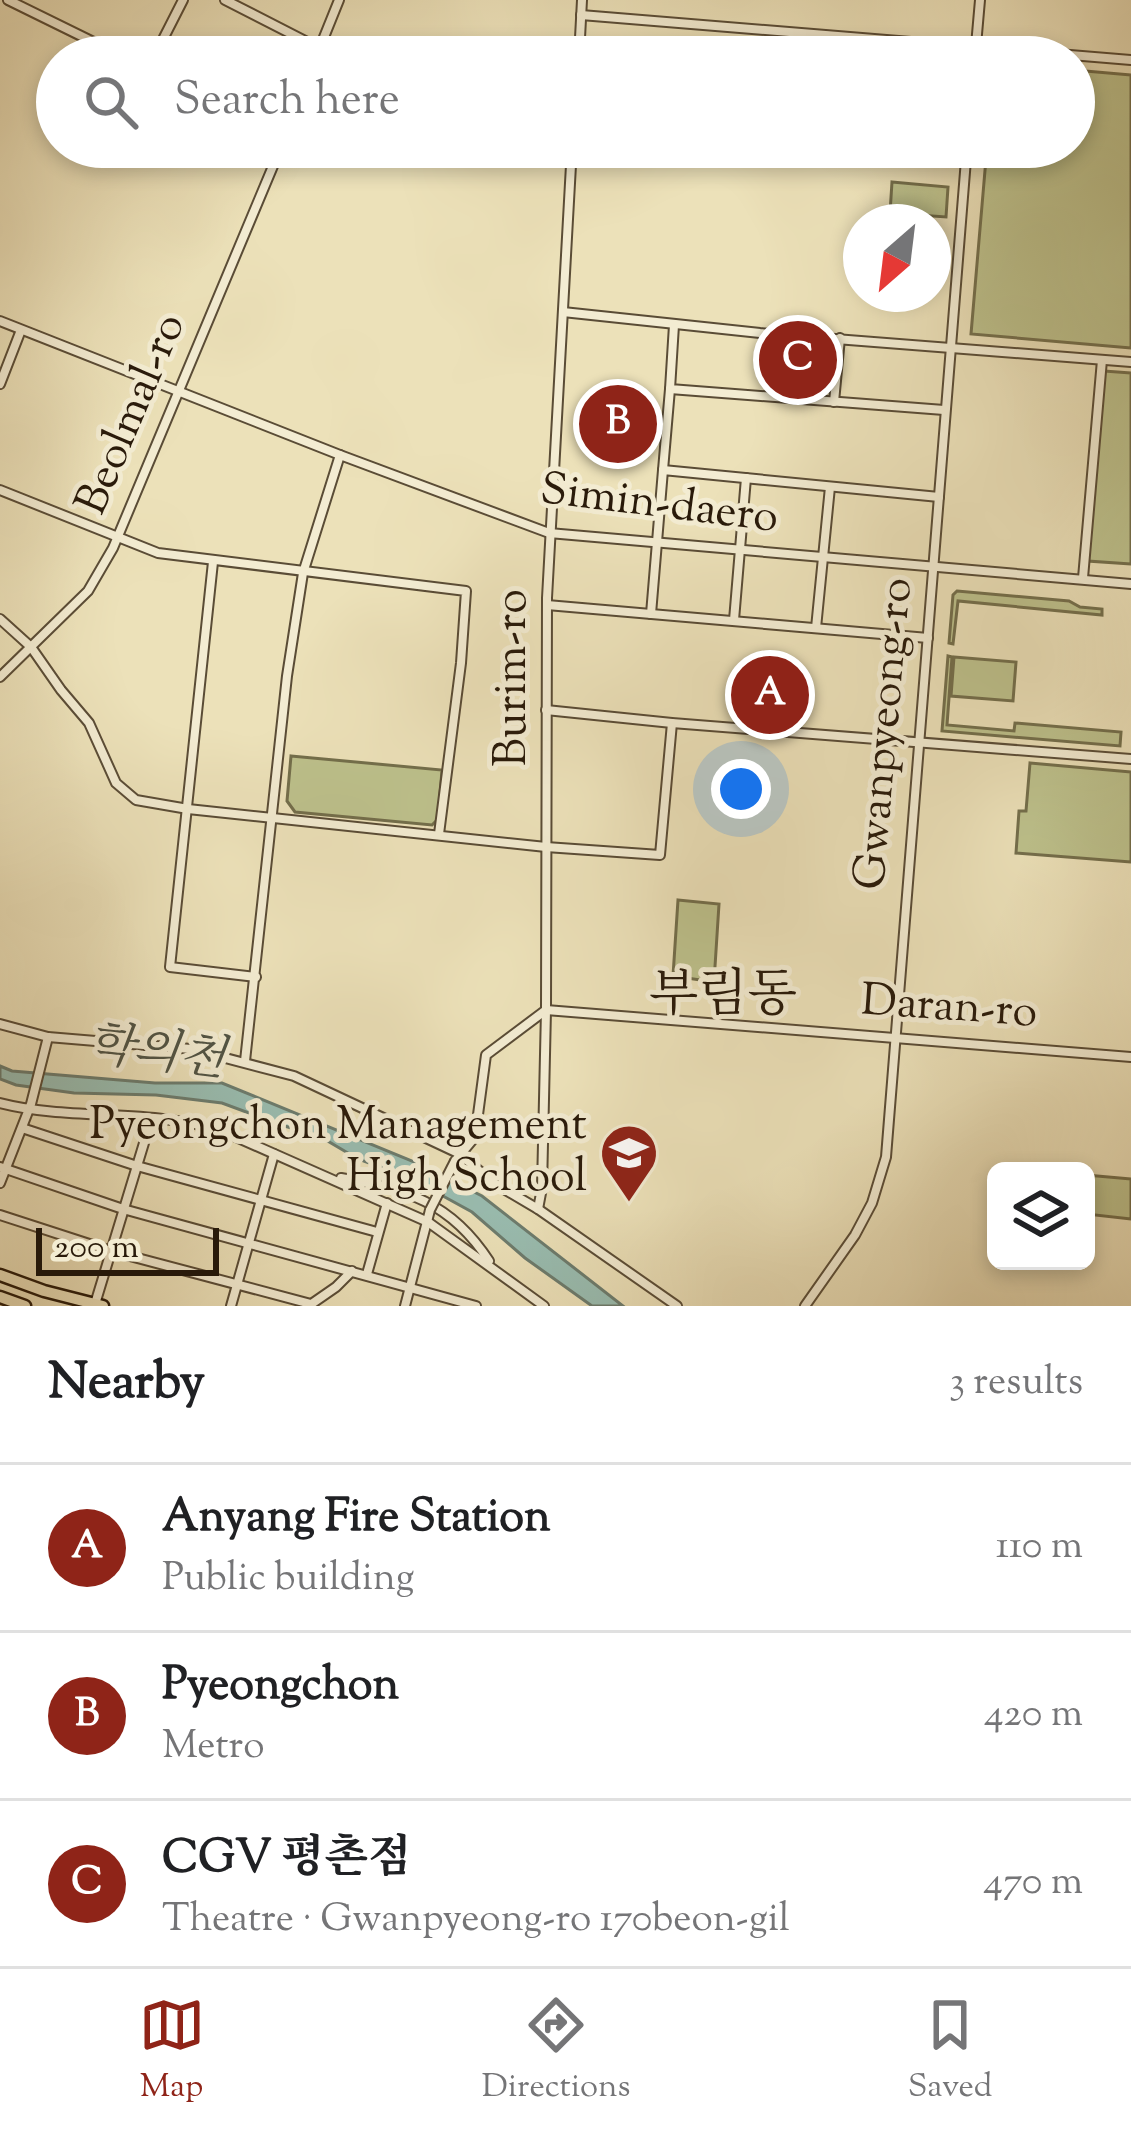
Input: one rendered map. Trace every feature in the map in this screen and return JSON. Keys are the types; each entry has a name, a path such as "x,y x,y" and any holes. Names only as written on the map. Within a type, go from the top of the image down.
{"main road":[{"path":"0,1275 99,1305"},
{"path":"0,1298 25,1306"}],"street":[{"path":"8,0 81,36"},
{"path":"165,36 183,0"},
{"path":"225,0 287,36"},
{"path":"324,36 339,0"},
{"path":"580,36 582,0"},
{"path":"977,36 980,0"},
{"path":"581,15 805,36"},
{"path":"1095,58 1131,60"},
{"name":"Beolmal-ro","path":"0,677 88,591 118,538 272,168"},
{"name":"Burim-ro","path":"538,1209 547,1010 549,533 571,168"},
{"name":"Gwanpyeong-ro","path":"805,1306 872,1203 886,1157 965,168"},
{"path":"562,312 674,326 1131,362"},
{"name":"Simin-daero","path":"0,321 549,533 1131,584"},
{"path":"651,614 674,326"},
{"path":"0,385 21,330"},
{"path":"834,402 841,338"},
{"path":"1084,578 1102,360"},
{"path":"670,389 944,410"},
{"path":"245,1061 287,676 303,573 340,455"},
{"path":"663,470 939,497"},
{"path":"734,621 746,478"},
{"path":"816,628 830,487"},
{"path":"0,490 158,553 466,591 439,835"},
{"path":"213,562 170,967 256,977"},
{"path":"547,604 928,638"},
{"path":"0,619 31,646 89,723 116,783 136,800 188,808 660,855 672,722"},
{"path":"545,710 1131,759"},
{"path":"405,1306 430,1210 457,1157 475,1137 486,1055 547,1010"},
{"name":"Daran-ro","path":"547,1010 1131,1057"},
{"path":"0,1024 47,1041 191,1049 294,1076 457,1157 677,1306"},
{"path":"0,1183 30,1107 47,1041"},
{"path":"0,1103 212,1128 428,1222 544,1306"},
{"path":"99,1305 151,1120"},
{"path":"22,1128 137,1166 377,1232"},
{"path":"231,1306 274,1154"},
{"path":"3,1168 123,1209 476,1306"},
{"path":"323,1175 424,1198 456,1219 493,1268"},
{"path":"367,1274 387,1203"},
{"path":"0,1215 309,1305 352,1271"}],"green space":[{"path":"1095,72 1131,75 1131,348 971,334 985,168 1095,168"},
{"path":"892,182 948,187 947,204 891,204"},
{"path":"1104,371 1131,373 1131,564 1088,561"},
{"path":"957,591 1069,601 1102,609 1102,615 958,601 953,644 949,643"},
{"path":"948,656 952,657 947,725 1014,731 1015,723 1121,732 1120,746 942,731"},
{"path":"954,657 1016,662 1013,701 951,696"},
{"path":"291,756 442,770 438,819 432,825 295,812 287,801"},
{"path":"1030,763 1131,772 1131,862 1016,853"},
{"path":"678,900 719,904 714,982 673,976"},
{"path":"1095,1176 1131,1179 1131,1219 1095,1215"}],"water":[{"name":"학의천","path":"0,1066 12,1071 155,1083 222,1083 417,1163 482,1196 623,1306 592,1306 472,1212 319,1136 222,1103 16,1085 0,1079"}],"place":[{"name":"CGV 평촌점","path":"798,360"},
{"name":"Pyeongchon","path":"618,424"},
{"name":"Anyang Fire Station","path":"770,695"},
{"name":"Pyeongchon Management High School","path":"629,1204"}],"district":[{"name":"부림동","path":"723,997"}]}
